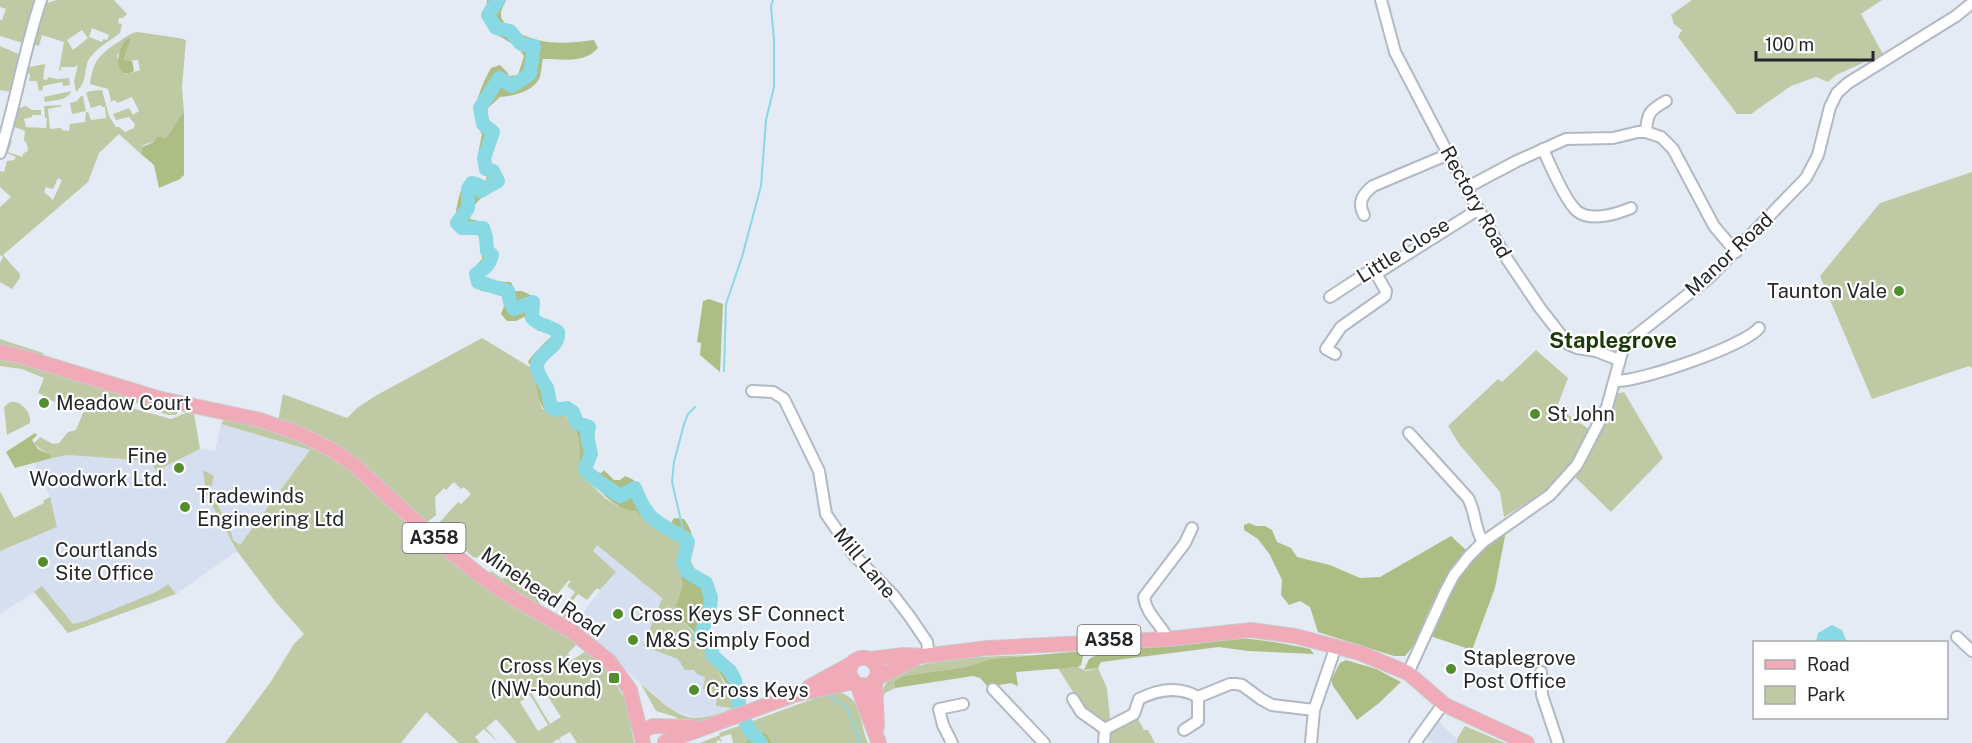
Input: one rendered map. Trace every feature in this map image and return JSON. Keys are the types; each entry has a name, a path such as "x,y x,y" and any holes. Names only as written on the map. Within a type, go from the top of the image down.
{"main road":[{"name":"Minehead Road","path":"0,352 157,398 260,420 300,434 325,446 354,465 436,540 493,585 562,625 588,643 619,674 640,706 647,736"},
{"name":"A358","path":"798,694 860,658 926,655 1010,646 1168,639 1251,630 1294,636 1383,661 1408,673 1443,704 1527,743"},
{"name":"A358","path":"647,736 665,734 665,742 798,694 856,684 867,686 896,667 926,655"},
{"path":"871,659 877,667 879,741"},
{"path":"851,664 849,673 856,684 879,741"},
{"name":"A358","path":"647,736 702,728"}],"street":[{"path":"0,153 41,0"},
{"name":"Rectory Road","path":"1381,0 1395,52 1466,188 1512,267 1568,344 1619,360"},
{"name":"Manor Road","path":"1408,673 1454,575 1483,542 1543,501 1571,474 1583,456 1607,407 1622,352 1634,337 1710,277 1786,200 1812,169 1818,155 1830,107 1840,90 1956,16 1972,3"},
{"path":"1646,132 1648,114 1666,101"},
{"path":"1466,188 1543,149 1566,140 1655,133 1667,142 1714,226 1736,252"},
{"path":"1543,149 1578,218 1588,216 1622,218 1631,208"},
{"path":"1364,215 1360,209 1360,202 1373,186 1449,154"},
{"path":"1335,354 1326,349 1341,327 1385,296 1386,291 1378,277 1379,272 1477,207"},
{"name":"Little Close","path":"1330,297 1477,207"},
{"path":"1615,381 1642,378 1682,364 1744,340 1759,328"},
{"name":"Mill Lane","path":"752,391 773,392 784,399 819,471 826,514 854,555 894,596 910,617 927,642 926,655"},
{"path":"1409,433 1468,498 1472,505 1478,533 1483,542"},
{"path":"1168,639 1151,616 1145,605 1144,597 1185,543 1192,528"},
{"path":"1957,637 1972,652 1972,661"},
{"path":"1311,743 1314,710 1336,646"},
{"path":"1541,672 1542,695 1558,743"},
{"path":"1198,697 1230,684 1236,684 1242,685 1272,705 1314,710"},
{"path":"1105,729 1134,714 1139,699 1149,694 1177,689 1190,692 1198,697 1202,723 1184,730"},
{"path":"1001,690 1018,717 1044,743"},
{"path":"1072,699 1076,715 1105,729"},
{"path":"927,709 963,704"},
{"path":"1415,743 1443,704"},
{"path":"939,709 952,743"},
{"path":"1104,743 1105,729"}],"shaded area":[{"path":"221,424 310,450 237,551 176,594 68,633 34,592 0,614 0,551 57,527 50,497 33,462 68,455 123,458 152,461 156,470 200,449 215,451"},
{"path":"597,545 663,599 733,707 703,719 675,712 631,675 583,629 581,630 574,624 605,584 592,551"},
{"path":"1438,721 1457,739 1457,743 1432,743 1425,736"}],"green space":[{"path":"0,0 37,0 23,43 0,36 0,20 6,9 0,7"},
{"path":"45,0 47,3 57,0 114,0 127,14 119,18 118,23 122,24 120,33 98,49 88,61 84,81 76,92 74,81 78,65 61,67 61,70 70,71 59,70 64,42 42,35 39,46 33,44","holes":["92,28 109,35 107,40 103,39 102,42 89,37","82,30 88,38 73,50 67,40"]},
{"path":"487,0 506,0 501,11 501,18 507,25 530,38 551,42 594,40 598,48 580,59 543,59 540,77 532,87 516,94 500,97 488,108 488,119 495,132 489,162 502,183 477,202 471,212 470,219 488,223 494,258 491,266 480,277 487,277 493,281 511,282 515,291 522,291 535,297 538,317 550,321 560,332 562,336 559,344 541,366 552,394 552,401 567,405 595,429 593,454 589,465 591,471 601,473 604,470 614,480 620,480 625,476 632,479 640,486 650,510 670,525 674,518 684,519 692,536 689,553 691,563 707,582 717,614 708,627 718,647 719,657 736,677 746,701 733,707 725,682 697,635 674,612 682,586 678,569 683,546 680,542 651,527 636,511 624,509 614,503 578,472 579,442 573,423 558,413 547,413 540,402 536,379 531,372 533,369 528,362 553,335 551,331 546,329 538,331 524,317 516,321 507,321 501,314 506,300 502,293 481,291 470,272 482,259 482,246 477,233 464,235 455,229 457,204 466,180 479,183 486,180 487,174 482,170 478,161 482,134 476,118 477,101 483,84 491,68 500,65 509,76 518,75 524,56 510,42 496,34 488,24"},
{"path":"1692,0 1882,0 1861,14 1883,54 1836,75 1828,82 1816,77 1791,86 1751,114 1737,114 1678,37 1682,30 1674,24 1671,15"},
{"path":"137,32 186,40 182,87 184,113 171,132 163,139 142,146 141,154 119,134 99,153 88,182 3,255 20,274 20,278 12,289 0,282 0,263 3,257 0,255 0,207 11,197 0,187 0,171 4,172 7,161 14,160 16,157 5,152 7,141 12,141 8,152 22,157 28,151 24,140 25,131 12,126 17,109 26,106 32,110 41,110 41,115 32,115 24,119 26,127 46,128 47,118 45,118 44,106 62,105 48,109 50,129 61,128 69,131 70,124 85,122 86,112 91,120 106,118 105,107 101,105 91,108 86,93 102,90 109,116 116,127 125,132 134,128 135,124 129,117 116,120 113,114 129,108 133,115 139,111 132,97 117,103 115,100 110,102 108,89 90,84 96,63 107,50 128,35","holes":["129,43 124,61 138,60 140,70 127,74 123,73 117,56","58,178 62,180 53,200 44,192 46,187 53,189"]},
{"path":"131,37 124,60 132,61 134,71 127,74 119,68 118,62 121,47"},
{"path":"0,46 21,55 11,92 0,91"},
{"path":"45,64 43,79 47,80 48,77 69,78 70,85 63,86 62,82 43,86 43,90 39,91 37,81 29,81 30,75 27,71 29,67"},
{"path":"71,91 63,99 45,102 44,97"},
{"path":"83,96 86,111 72,114 70,103"},
{"path":"184,113 184,175 159,188 154,165 141,154 142,147 154,142 157,137 165,138"},
{"name":"Taunton Vale","path":"1972,172 1972,368 1969,366 1872,399 1820,276 1880,203"},
{"path":"709,299 723,304 720,372 700,355 701,343 697,342 703,301"},
{"path":"482,338 533,369 531,372 536,379 536,390 542,409 563,414 571,422 578,435 580,449 578,472 605,498 616,505 636,511 651,527 680,542 683,546 682,593 674,612 711,657 724,682 734,710 707,720 693,722 679,721 676,717 656,711 641,684 673,710 692,718 716,714 732,708 716,706 717,696 711,695 711,690 703,689 705,677 694,670 685,670 678,659 643,646 663,599 597,545 593,551 616,572 600,590 597,588 587,600 578,594 569,605 571,607 568,612 570,621 560,615 575,592 567,586 571,581 569,580 554,598 548,594 543,596 548,590 543,585 535,594 540,604 552,612 524,600 487,575 491,571 503,579 505,575 501,572 505,566 500,563 497,567 495,565 497,562 492,557 490,560 483,552 477,558 473,557 453,540 457,532 437,525 458,502 461,504 471,494 464,487 461,489 454,482 446,490 444,488 435,497 436,515 426,523 396,498 278,422 283,394 347,418 357,408 377,395"},
{"path":"0,339 43,353 45,357 0,345"},
{"path":"1536,350 1568,378 1557,407 1593,432 1574,463 1543,493 1504,517 1500,492 1459,444 1448,426 1498,379 1502,382"},
{"path":"0,354 179,409 176,415 168,415 134,402 108,397 72,410 71,407 44,398 38,393 44,378 22,369 0,366"},
{"path":"1624,392 1663,458 1611,512 1575,477 1585,464 1616,394"},
{"path":"10,402 16,402 24,407 30,423 7,435 4,407"},
{"path":"114,403 171,419 191,411 194,413 200,449 156,471 151,461 68,455 52,458 34,443 40,437 53,444 59,443 68,432 76,430 83,413 102,404"},
{"path":"225,418 266,426 334,456 435,543 580,641 568,653 572,660 588,650 604,663 606,670 626,700 634,743 577,743 570,732 559,738 562,743 558,739 552,743 517,743 496,719 486,728 499,743 484,729 475,737 480,743 459,743 426,712 401,743 225,743 270,683 294,644 304,634 274,600 237,551 206,494 203,470 214,476 210,491 230,528 233,540 240,545 310,450 221,424","holes":["542,687 561,717 550,724 532,694","530,695 548,725 538,731 520,702"]},
{"path":"35,433 37,435 32,440 38,449 52,458 15,468 6,452"},
{"path":"0,491 14,518 44,503 43,501 50,497 57,527 0,551"},
{"path":"1249,523 1272,530 1277,542 1291,548 1297,557 1330,565 1360,578 1380,577 1451,536 1466,550 1442,586 1409,651 1405,656 1394,656 1318,632 1310,607 1300,601 1289,605 1281,595 1282,580 1270,555 1258,539 1244,530 1244,525"},
{"path":"1506,531 1495,588 1472,650 1430,636 1455,579 1482,548"},
{"path":"168,584 176,594 68,633 34,592 42,586 73,624 156,592"},
{"path":"1226,638 1289,645 1310,649 1314,654 1248,651 1219,647 1101,662 1098,668 1084,670 1089,659 1107,649"},
{"path":"1096,650 1083,656 1081,665 1078,667 1016,672 1018,686 1011,683 988,687 980,678 973,676 895,688 894,682 903,676 966,667 990,659"},
{"path":"1032,655 990,659 966,667 903,676 894,682 895,688 885,693 883,698 885,685 895,675 910,668 977,657"},
{"path":"1346,660 1376,669 1401,682 1357,720 1331,680 1340,663"},
{"path":"1078,667 1086,671 1098,668 1107,688 1110,719 1132,709 1144,730 1148,730 1155,743 1106,743 1106,739 1058,668"},
{"path":"835,691 851,698 856,704 868,743 772,743 767,734 761,733 745,743 733,743 731,734 720,737 722,743 719,740 716,741 717,743 700,743 720,735 719,733"},
{"path":"1465,726 1505,743 1457,743"},
{"path":"761,732 767,734 772,743 745,743"}],"water":[{"path":"1832,625 1842,630 1847,641 1816,641 1818,633"}],"waterway":[{"path":"498,0 488,15 496,28 510,31 521,44 534,46 530,74 512,86 499,78 480,108 483,124 493,132 484,158 486,169 493,171 498,181 481,191 479,185 472,183 468,189 468,208 457,223 462,228 483,228 487,251 492,255 486,266 476,274 478,282 508,291 514,309 533,302 532,318 558,332 556,343 538,362 537,370 547,388 551,407 556,410 567,408 573,412 577,423 589,427 587,435 591,454 585,469 620,496 635,488 648,514 688,542 683,563 687,572 706,583 711,597 710,608 700,637 710,642 713,656 730,671 735,680 739,705 748,728 761,743"},
{"path":"724,371 726,304 742,257 761,186 766,120 774,87 771,6 773,0"},
{"path":"685,538 672,482 674,462 684,424 688,414 695,407"},
{"path":"827,694 847,708 861,743"}],"place":[{"name":"Taunton Vale","path":"1899,291"},
{"name":"Meadow Court","path":"44,403"},
{"name":"St John","path":"1535,414"},
{"name":"Fine Woodwork Ltd.","path":"179,468"},
{"name":"Tradewinds Engineering Ltd","path":"185,507"},
{"name":"Courtlands Site Office","path":"43,562"},
{"name":"Cross Keys SF Connect","path":"618,614"},
{"name":"M&S Simply Food","path":"633,640"},
{"name":"Staplegrove Post Office","path":"1451,669"},
{"name":"Cross Keys (NW-bound)","path":"614,678"},
{"name":"Cross Keys","path":"694,690"}],"district":[{"name":"Staplegrove","path":"1613,340"}]}
